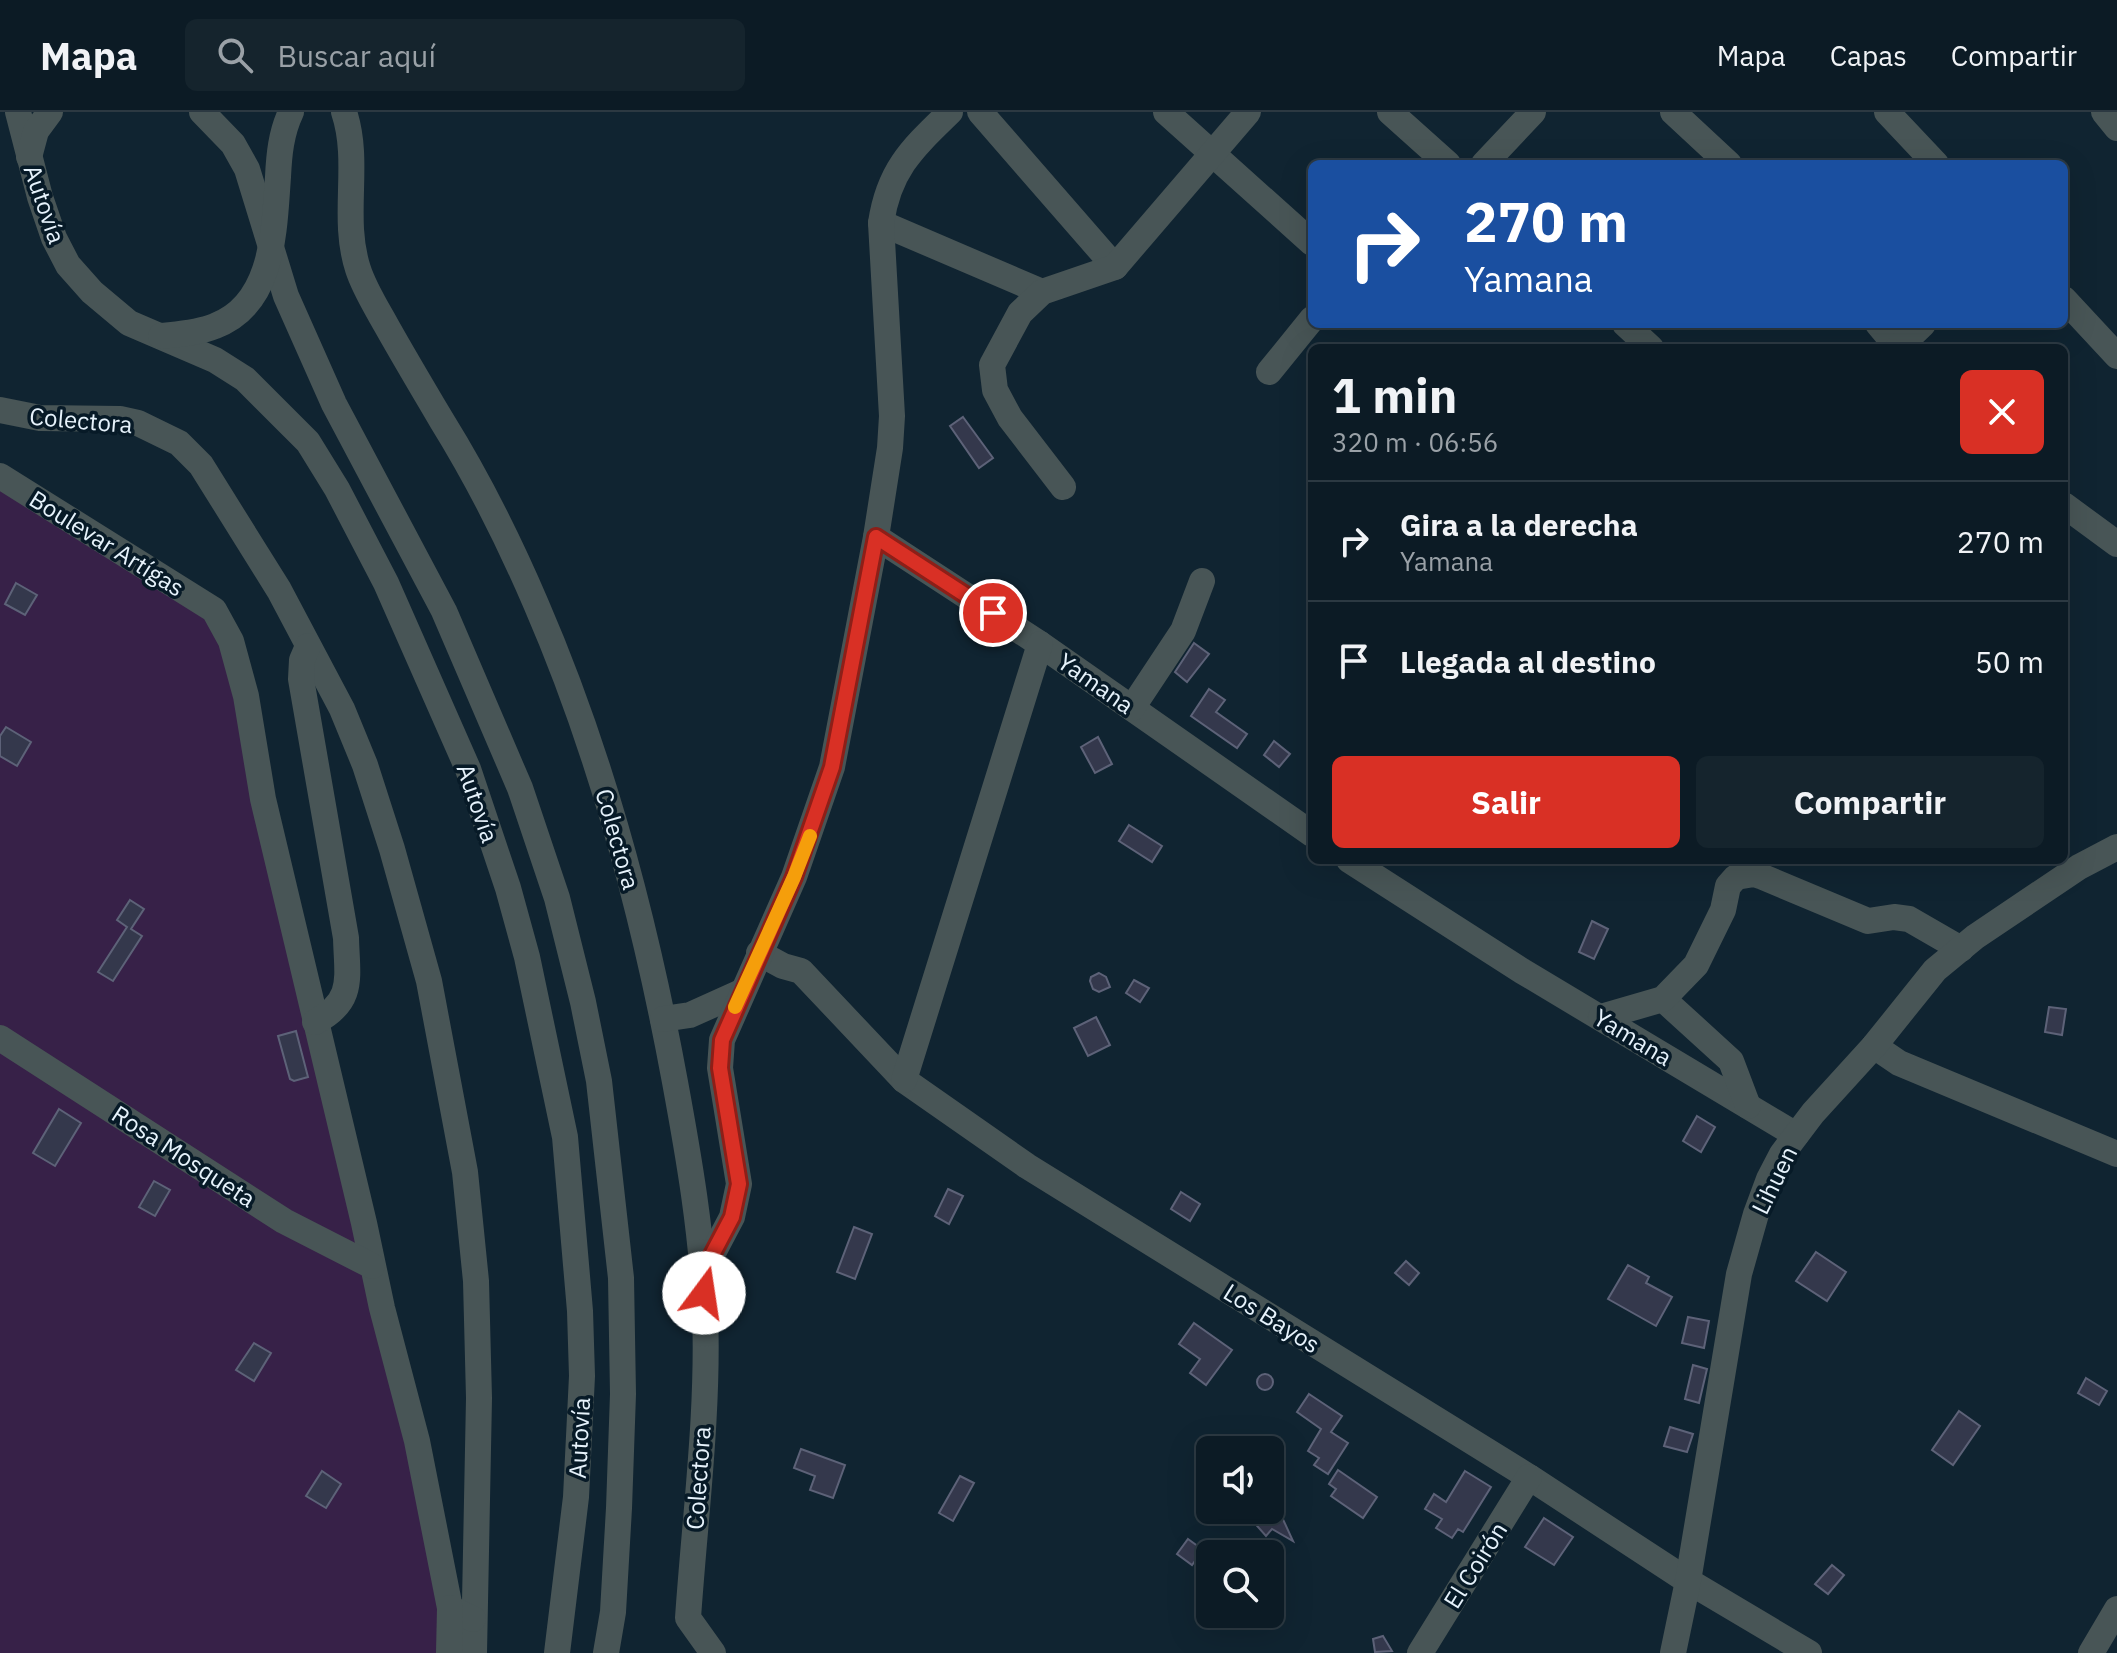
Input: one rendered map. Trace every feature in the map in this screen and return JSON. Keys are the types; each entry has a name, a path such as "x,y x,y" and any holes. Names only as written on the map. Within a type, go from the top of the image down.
{"street":[{"name":"Autovía","path":"18,112 54,238 68,265 92,292 129,323 215,360 245,379 308,442 337,489 386,583 468,769 508,888 548,1048 565,1137 580,1311 582,1376 576,1497 557,1653"},
{"path":"29,157 36,131 50,112"},
{"name":"Autovía","path":"202,112 233,144 247,169 286,296 334,404 444,611 520,788 557,898 599,1081 621,1278 623,1394 620,1494 613,1612 606,1653"},
{"path":"157,336 216,326 240,312 257,288 272,250 280,147 291,112"},
{"name":"Colectora","path":"344,112 349,127 352,160 350,232 359,272 404,356 468,463 537,606 607,799 654,972 693,1180 703,1272 702,1430 688,1618 713,1653"},
{"path":"703,1272 732,1217 739,1184 720,1068 722,1040 794,877 832,767 876,537 892,416 881,223 891,184 908,154 950,112"},
{"path":"980,112 1115,267"},
{"path":"1166,112 1308,239"},
{"path":"1063,487 1010,418 995,390 992,365 1020,313 1042,292 1115,267 1248,112"},
{"path":"1390,112 1438,160"},
{"path":"1488,160 1533,112"},
{"path":"1673,112 1725,160"},
{"path":"1887,112 1932,160"},
{"path":"2104,112 2117,128"},
{"path":"881,223 1042,292"},
{"path":"2068,303 2117,356"},
{"path":"1269,372 1308,324"},
{"path":"1629,328 1647,344"},
{"path":"1881,328 1895,344"},
{"path":"1902,344 1919,328"},
{"name":"Colectora","path":"0,410 40,418 120,419 138,423 179,443 201,465 252,543 342,709 365,765 429,981 465,1172 476,1281 479,1398 474,1653"},
{"name":"Boulevar Artígas","path":"0,476 214,610 222,622 238,664 252,725 263,799 315,1022"},
{"path":"2068,508 2117,544"},
{"name":"Yamana","path":"876,537 1040,644 1308,831"},
{"path":"1132,708 1183,631 1202,581"},
{"path":"904,1080 1040,644"},
{"path":"308,646 302,660 301,679 346,938 347,980 341,1003 332,1013 315,1022 417,1441 450,1608 449,1653"},
{"name":"Lihuen","path":"1673,1653 1688,1581 1739,1274 1769,1179 1796,1135 1935,970 2079,867 2117,847"},
{"name":"Yamana","path":"1355,864 1522,971 1796,1135"},
{"path":"1601,1017 1663,999 1696,965 1723,910 1728,886 1736,877 1754,874 1868,921 1894,917 1909,919 1961,949"},
{"name":"Los Bayos","path":"759,953 783,966 801,971 904,1080 1027,1166 1529,1477 1688,1581 1809,1653"},
{"path":"663,1019 690,1015 741,992"},
{"path":"1663,999 1731,1061 1748,1106"},
{"name":"Rosa Mosqueta","path":"0,1038 284,1221 372,1266"},
{"path":"1874,1046 1899,1063 2117,1154"},
{"name":"El Coirón","path":"1420,1653 1529,1477"},
{"path":"450,1608 473,1619"},
{"path":"2091,1653 2117,1609"}],"shaded area":[{"path":"0,476 214,610 474,1653 0,1653"}],"building":[{"path":"963,417 993,458 979,468 950,426"},
{"path":"16,583 37,595 25,615 5,604"},
{"path":"1194,643 1209,654 1187,682 1175,672"},
{"path":"1209,689 1225,700 1216,712 1247,734 1237,748 1191,716"},
{"path":"6,727 31,742 17,766 0,756 0,736"},
{"path":"1098,737 1112,764 1095,773 1081,747"},
{"path":"1274,741 1290,754 1279,767 1264,755"},
{"path":"1129,825 1162,846 1152,862 1119,841"},
{"path":"130,900 144,909 131,929 142,936 113,981 98,972 127,927 117,920"},
{"path":"1592,921 1608,929 1594,959 1579,952"},
{"path":"1099,973 1106,977 1110,987 1099,992 1093,989 1090,981"},
{"path":"1134,980 1149,988 1140,1002 1126,993"},
{"path":"2049,1007 2066,1009 2062,1035 2045,1032"},
{"path":"1096,1017 1110,1045 1088,1056 1074,1028"},
{"path":"296,1031 308,1077 294,1081 290,1079 278,1036"},
{"path":"59,1109 81,1123 55,1166 33,1153"},
{"path":"1697,1116 1715,1127 1701,1152 1683,1141"},
{"path":"154,1181 170,1190 155,1216 139,1207"},
{"path":"948,1189 963,1196 949,1224 935,1216"},
{"path":"1181,1192 1200,1204 1190,1221 1171,1209"},
{"path":"854,1227 872,1234 855,1279 837,1272"},
{"path":"1816,1252 1846,1272 1827,1301 1796,1281"},
{"path":"1406,1261 1419,1273 1409,1285 1395,1273"},
{"path":"1628,1265 1649,1277 1646,1283 1672,1297 1656,1326 1608,1299"},
{"path":"1688,1317 1709,1321 1704,1348 1682,1343"},
{"path":"1194,1323 1232,1350 1206,1385 1190,1373 1200,1359 1179,1344"},
{"path":"254,1343 271,1353 254,1381 236,1370"},
{"path":"1693,1365 1707,1369 1699,1403 1685,1399"},
{"path":"1265,1374 1271,1376 1271,1388 1265,1390 1259,1388 1257,1382 1259,1376"},
{"path":"2086,1378 2107,1391 2099,1405 2078,1393"},
{"path":"1309,1394 1342,1416 1331,1432 1348,1443 1328,1474 1314,1465 1319,1458 1308,1451 1321,1429 1297,1412"},
{"path":"1959,1411 1980,1426 1953,1465 1932,1450"},
{"path":"1670,1427 1693,1434 1687,1452 1664,1446"},
{"path":"801,1449 845,1465 833,1498 810,1490 815,1476 794,1468"},
{"path":"1338,1470 1377,1497 1363,1518 1331,1496 1336,1489 1329,1484"},
{"path":"322,1471 341,1484 326,1508 306,1496"},
{"path":"1465,1471 1491,1487 1463,1532 1458,1529 1452,1538 1436,1528 1442,1519 1425,1509 1434,1494 1446,1502"},
{"path":"960,1476 974,1483 953,1521 939,1513"},
{"path":"1544,1518 1573,1537 1554,1565 1525,1547"},
{"path":"1284,1522 1293,1541 1272,1529 1266,1536 1255,1524 1284,1524"},
{"path":"1188,1539 1196,1545 1196,1560 1192,1565 1177,1554"},
{"path":"1832,1565 1844,1575 1828,1594 1815,1584"},
{"path":"1383,1636 1392,1651 1375,1652 1373,1639"}],"slow traffic":[{"path":"735,1007 810,836"}],"route":[{"path":"704,1293 703,1272 724,1238 739,1184 720,1068 722,1040 815,824 832,767 876,537 993,613"}]}
